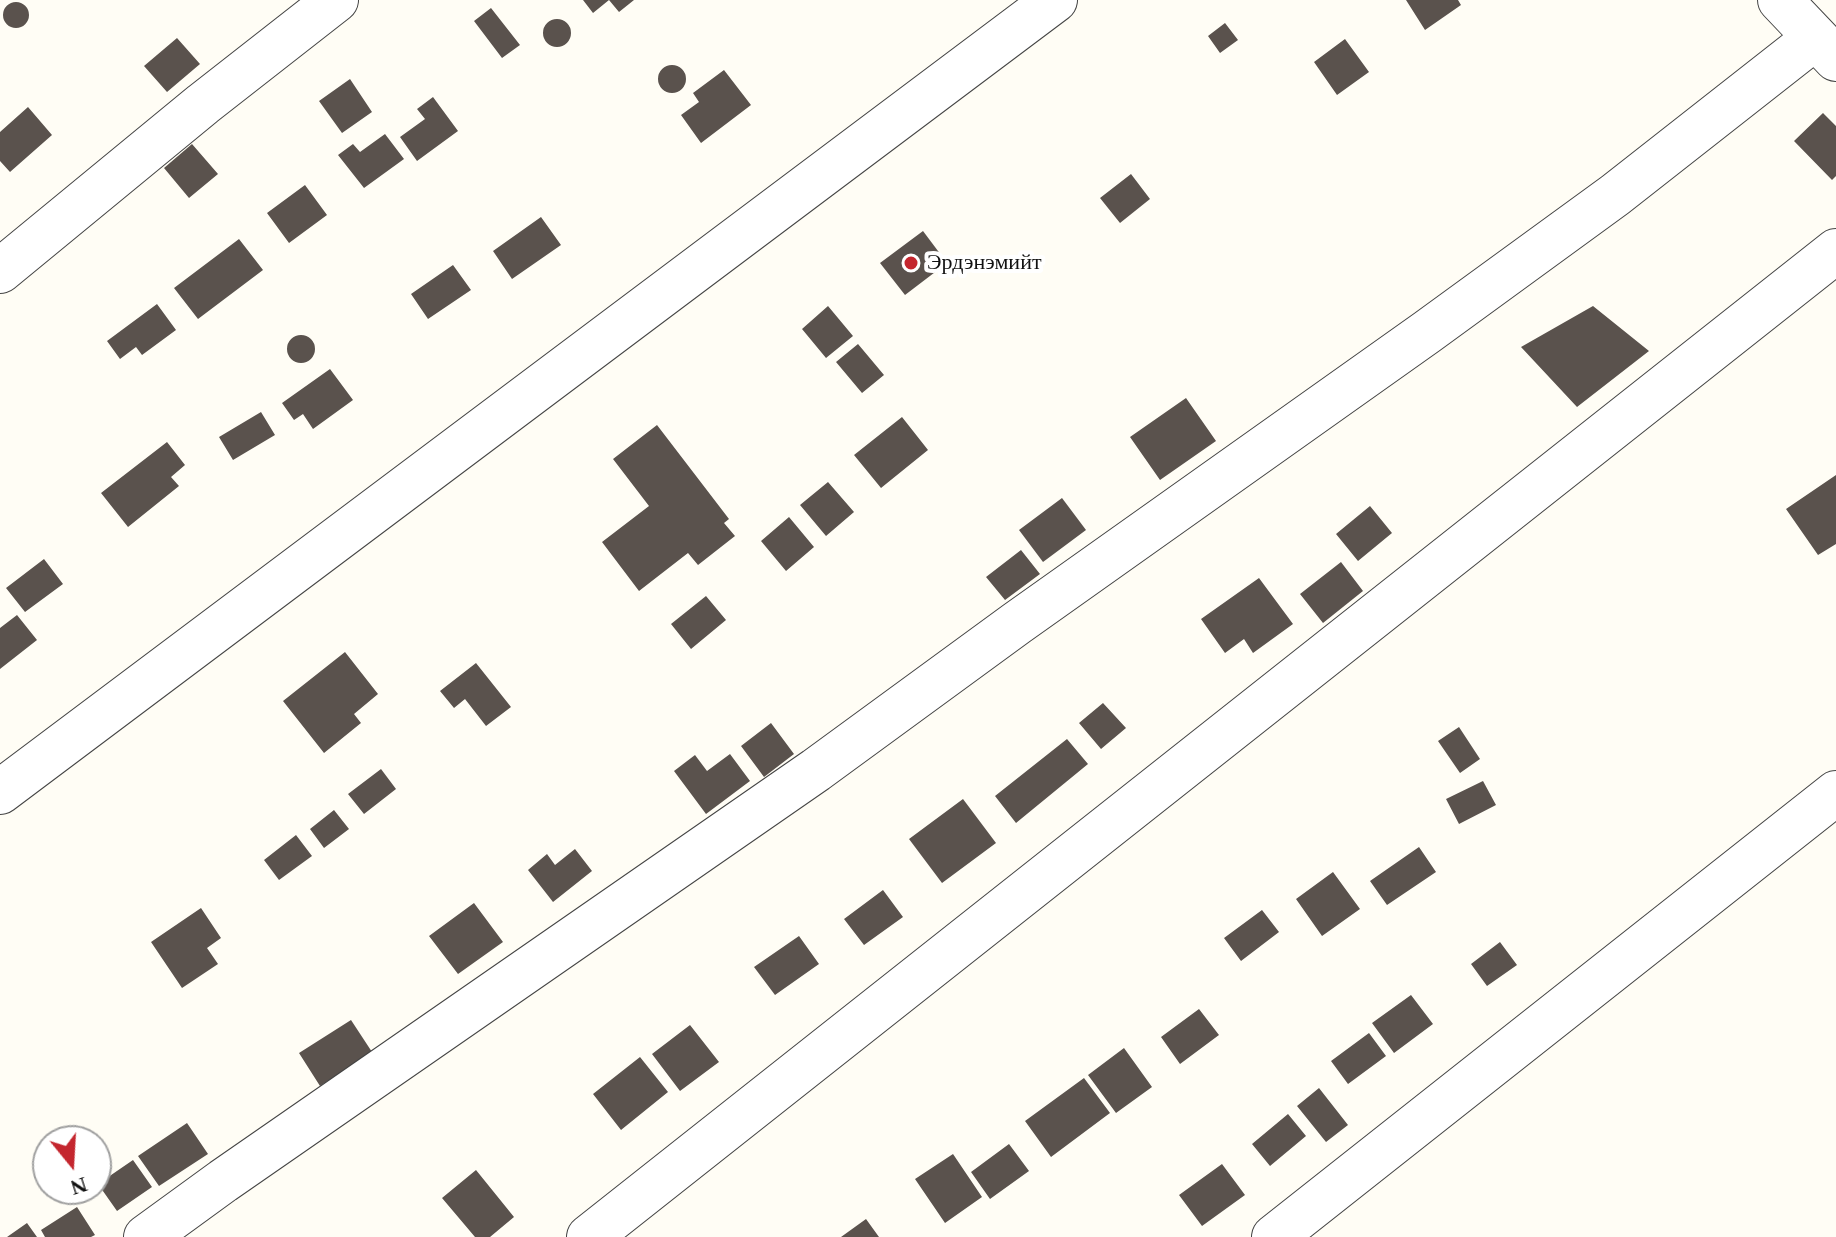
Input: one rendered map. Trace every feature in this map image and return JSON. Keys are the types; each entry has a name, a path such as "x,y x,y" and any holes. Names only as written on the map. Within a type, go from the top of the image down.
{"street":[{"path":"0,271 203,104 336,0"},
{"path":"0,792 1055,0"},
{"path":"146,1237 816,770 1615,195 1826,48 1780,0"},
{"path":"589,1237 1836,251"},
{"path":"1274,1237 1836,793"}],"building":[{"path":"583,0 609,0 593,13"},
{"path":"609,0 634,0 619,12"},
{"path":"1406,0 1458,0 1461,5 1425,30"},
{"path":"16,2 26,5 29,15 26,25 16,28 6,25 3,15 6,5"},
{"path":"491,8 520,45 502,58 474,21"},
{"path":"557,19 567,23 571,33 567,43 557,47 547,43 543,33 547,23"},
{"path":"1225,23 1238,40 1220,53 1208,36"},
{"path":"177,38 200,64 167,92 144,66"},
{"path":"1345,39 1369,72 1337,95 1314,62"},
{"path":"672,65 682,69 686,79 682,89 672,93 662,89 658,79 662,69"},
{"path":"724,70 751,105 701,143 681,115 699,102 693,93"},
{"path":"350,79 372,112 342,133 319,101"},
{"path":"433,97 458,131 417,161 400,137 425,119 417,109"},
{"path":"28,107 52,135 10,172 0,161 0,132"},
{"path":"1823,113 1836,126 1836,176 1832,180 1794,141"},
{"path":"385,134 404,159 364,188 338,155 353,144 360,152"},
{"path":"192,144 218,174 189,198 164,168"},
{"path":"1131,174 1150,199 1120,223 1100,198"},
{"path":"305,185 327,215 289,243 267,213"},
{"path":"541,217 561,245 512,279 493,251"},
{"path":"923,231 947,263 905,295 880,263"},
{"path":"239,239 263,270 198,319 174,288"},
{"path":"453,265 471,290 428,319 411,294"},
{"path":"157,304 176,330 142,355 136,347 120,359 107,341"},
{"path":"828,306 853,336 826,358 802,329"},
{"path":"1593,306 1649,351 1577,407 1521,347"},
{"path":"301,335 311,339 315,349 311,359 301,363 291,359 287,349 291,339"},
{"path":"858,344 884,375 862,393 836,362"},
{"path":"330,369 353,400 313,429 303,414 294,420 282,403"},
{"path":"1186,398 1216,441 1160,480 1130,437"},
{"path":"261,412 275,435 233,460 219,437"},
{"path":"902,417 928,450 881,488 854,455"},
{"path":"657,425 729,519 724,523 735,536 698,565 688,553 639,591 602,542 649,506 613,459"},
{"path":"167,442 185,465 171,477 179,486 128,527 101,493"},
{"path":"1836,475 1836,544 1818,555 1786,509"},
{"path":"828,482 854,512 826,536 800,505"},
{"path":"1062,498 1086,530 1043,562 1019,530"},
{"path":"1370,506 1392,533 1358,561 1336,534"},
{"path":"789,517 814,547 786,571 761,541"},
{"path":"1021,550 1040,574 1005,600 986,577"},
{"path":"44,559 63,584 25,612 6,588"},
{"path":"1341,562 1363,591 1323,623 1300,594"},
{"path":"1259,578 1293,624 1253,653 1244,639 1225,653 1201,619"},
{"path":"706,596 726,620 691,649 671,624"},
{"path":"17,615 37,640 0,669 0,628"},
{"path":"345,652 378,694 354,714 361,723 324,753 283,701"},
{"path":"476,663 511,707 486,726 465,699 454,708 440,691"},
{"path":"1103,703 1126,728 1101,749 1079,723"},
{"path":"771,723 794,754 764,777 741,746"},
{"path":"1459,727 1480,759 1460,773 1438,741"},
{"path":"1067,739 1088,764 1016,823 995,796"},
{"path":"730,754 750,781 706,814 674,771 695,755 707,771"},
{"path":"381,769 396,789 364,814 348,794"},
{"path":"1483,781 1496,805 1459,824 1446,799"},
{"path":"963,799 996,843 942,883 909,839"},
{"path":"334,810 349,829 324,848 310,829"},
{"path":"296,835 312,856 279,880 264,860"},
{"path":"1419,847 1436,872 1387,905 1370,881"},
{"path":"575,849 592,871 553,902 528,870 547,854 555,865"},
{"path":"1333,872 1360,909 1322,936 1296,899"},
{"path":"883,890 903,917 864,945 844,919"},
{"path":"474,903 503,942 458,974 429,936"},
{"path":"201,908 221,938 207,948 218,964 182,988 151,942"},
{"path":"1262,910 1279,932 1241,961 1224,938"},
{"path":"799,936 819,964 775,995 754,967"},
{"path":"1500,942 1517,965 1487,986 1471,964"},
{"path":"1411,995 1433,1024 1394,1053 1372,1023"},
{"path":"1199,1009 1219,1035 1180,1064 1161,1037"},
{"path":"351,1020 372,1052 320,1086 299,1053"},
{"path":"690,1025 719,1062 680,1091 652,1054"},
{"path":"1369,1033 1386,1056 1348,1084 1331,1061"},
{"path":"1124,1048 1152,1087 1116,1113 1088,1075"},
{"path":"640,1057 668,1092 621,1130 593,1094"},
{"path":"1084,1078 1110,1113 1051,1157 1025,1121"},
{"path":"1319,1088 1348,1125 1326,1142 1297,1106"},
{"path":"1288,1114 1306,1136 1270,1166 1252,1144"},
{"path":"187,1123 208,1154 159,1186 138,1156"},
{"path":"1009,1144 1029,1171 990,1199 971,1172"},
{"path":"953,1154 982,1197 945,1223 915,1179"},
{"path":"133,1160 152,1187 117,1211 112,1204 112,1174"},
{"path":"1222,1164 1245,1195 1202,1226 1179,1195"},
{"path":"476,1170 514,1217 490,1237 475,1237 442,1198"},
{"path":"77,1207 95,1235 45,1237 41,1230"},
{"path":"866,1219 879,1237 841,1237"},
{"path":"27,1223 37,1237 7,1237"}],"place":[{"name":"Эрдэнэмийт","path":"911,263"}]}
